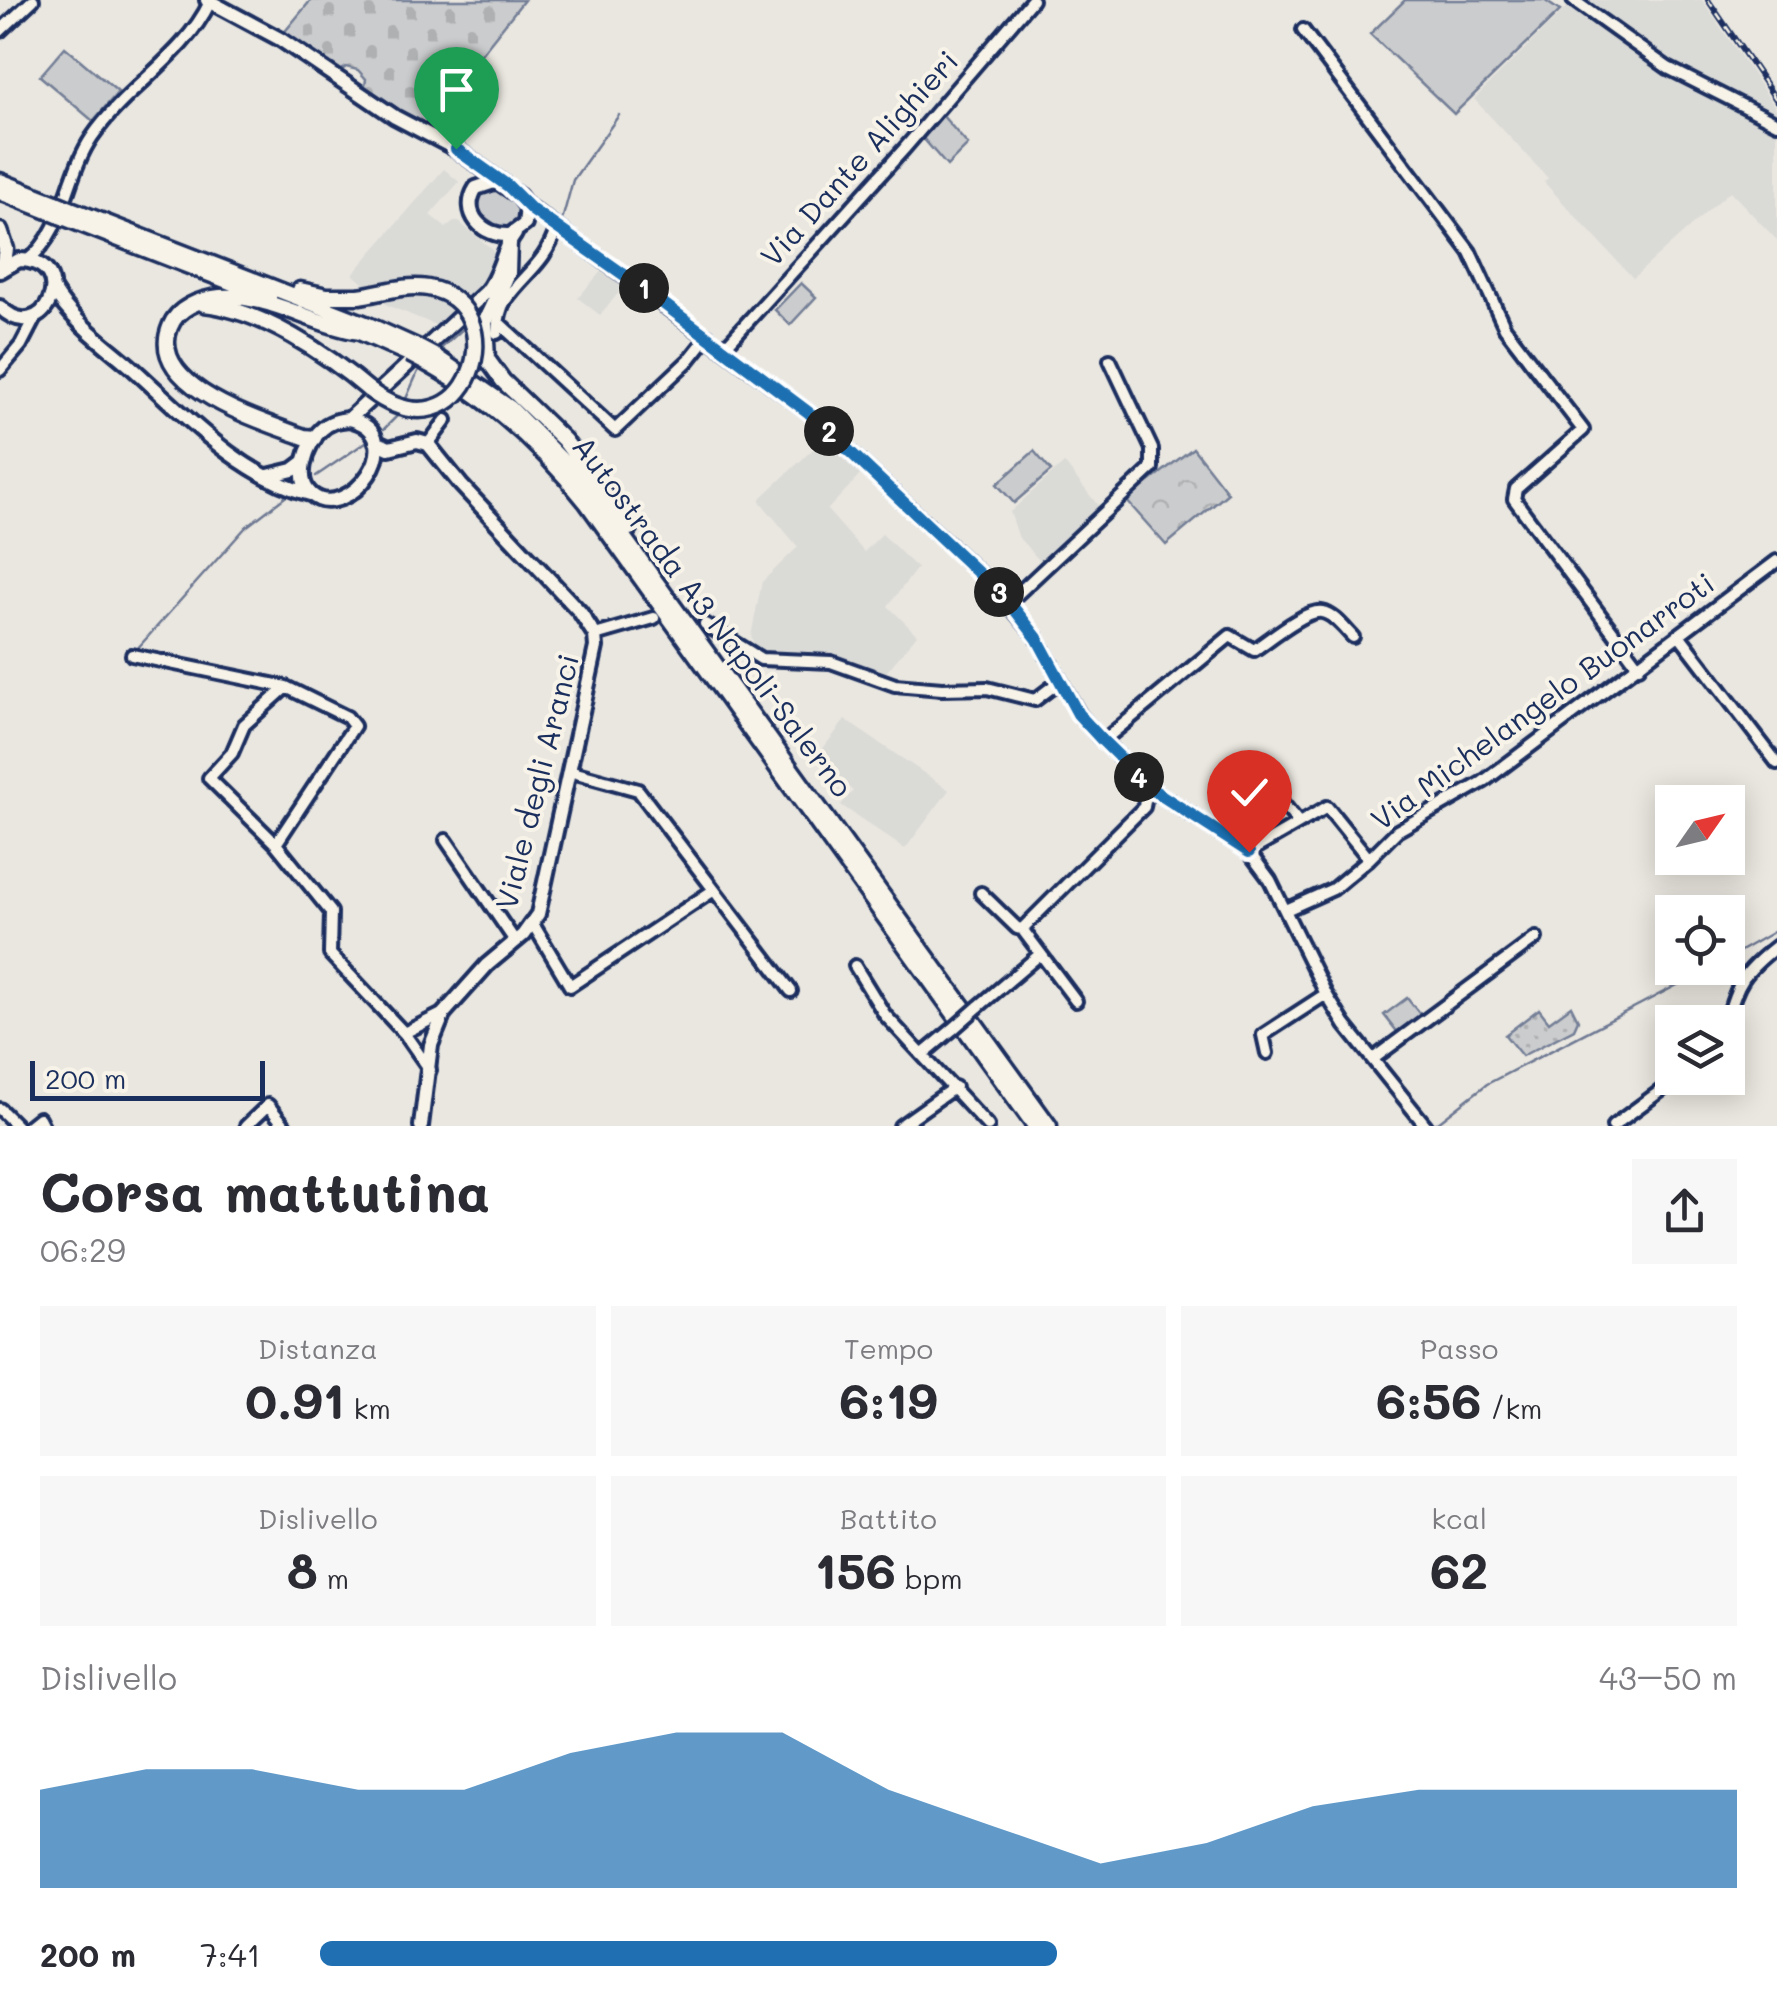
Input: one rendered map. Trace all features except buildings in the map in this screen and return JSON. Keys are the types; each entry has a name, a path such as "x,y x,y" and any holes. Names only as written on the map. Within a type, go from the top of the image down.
{"highway":[{"name":"Autostrada A3 Napoli-Salerno","path":"0,181 60,210 413,350"},
{"name":"Autostrada A3 Napoli-Salerno","path":"0,192 193,256 413,350 510,408 563,458 702,632 1049,1126"},
{"path":"0,232 6,249 2,269"},
{"path":"516,234 508,272 485,322 488,360 503,381 585,465 702,632"},
{"path":"193,256 232,264 313,294 359,296 409,287 433,288 462,308 476,343 473,370 460,393 437,407 399,408 368,398 324,354 294,337 222,307 193,304"},
{"path":"314,438 228,404 182,379 168,358 168,332 179,313 193,304 220,297 245,298 361,332"},
{"name":"Autostrada A3 Napoli-Salerno","path":"432,361 522,432 577,490 1036,1126"}],"main road":[{"path":"209,1 280,39 394,117 466,156 504,183 524,202 528,212 500,258 498,276 486,292 349,419 330,423 314,438 305,461 304,481 310,494"},
{"path":"466,156 476,188"},
{"path":"500,258 490,233 471,215 470,196 490,181 504,183"},
{"path":"490,233 516,234"},
{"path":"2,269 11,262 28,260 44,268 70,313 205,433 245,464 268,476 326,500 341,498 366,480 400,446"},
{"path":"38,314 48,306 53,289"},
{"path":"0,307 12,316 60,310 70,313"},
{"path":"368,398 368,428 376,442 375,467"},
{"path":"349,419 368,428"},
{"path":"376,442 389,448 417,442 428,444"},
{"name":"Viale degli Aranci","path":"421,1126 434,1034 444,1013 487,965 533,924 596,658 595,635 580,612 461,485 428,444"},
{"path":"268,476 286,473 305,461"}],"street":[{"path":"0,31 33,0"},
{"name":"Via Dante Alighieri","path":"722,349 930,120 1032,0"},
{"path":"1573,0 1668,68 1777,123"},
{"path":"44,268 43,248 91,139 191,34 209,1"},
{"path":"1303,30 1470,252 1505,328 1583,430 1516,489 1514,498 1639,667"},
{"path":"524,202 808,412 1009,602 1037,638 1078,714 1103,741 1153,790 1249,852 1286,910 1345,1026 1426,1125"},
{"path":"552,224 552,244 534,271 502,304 497,327 615,430 689,360 708,336"},
{"path":"516,234 552,224"},
{"path":"28,260 43,248"},
{"path":"0,370 38,314"},
{"path":"12,316 24,334"},
{"path":"1009,602 1152,468 1152,448 1110,360"},
{"path":"428,444 446,420"},
{"name":"Via Michelangelo Buonarroti","path":"1286,910 1333,889 1397,831 1483,782 1777,561"},
{"path":"1103,741 1230,636 1254,650 1309,614 1320,611 1354,637"},
{"path":"595,635 654,618"},
{"path":"702,632 762,659 831,662 895,685 987,688 1035,700 1060,681"},
{"path":"1680,636 1777,763"},
{"path":"132,655 286,688 342,713 354,726 276,844"},
{"path":"286,688 244,725 232,753 209,778 276,844 331,912 330,954 404,1033 430,1071"},
{"path":"569,770 638,790 791,990"},
{"path":"1262,778 1298,822"},
{"path":"1022,929 1144,807 1144,800 1153,790"},
{"path":"1249,852 1327,807 1370,859"},
{"path":"446,840 515,941"},
{"path":"533,924 570,986 714,890"},
{"path":"981,893 1022,929 1076,1000"},
{"path":"1373,1060 1536,938"},
{"path":"1731,1005 1744,974 1777,946"},
{"path":"922,1054 1040,955"},
{"path":"855,966 885,1015 988,1126"},
{"path":"1266,1053 1264,1035 1326,994"},
{"path":"404,1033 444,1013"},
{"path":"900,1126 954,1086"},
{"path":"1614,1126 1655,1095"},
{"path":"246,1126 268,1105 285,1126"},
{"path":"0,1109 17,1126"},
{"path":"29,1126 39,1118 43,1126"}],"shaded area":[{"path":"1574,0 1702,0 1777,110 1777,240 1730,191 1633,278 1544,182 1548,178 1474,99"},
{"path":"444,169 459,182 430,215 446,228 459,222 493,250 493,260 486,281 438,326 387,305 353,274"},
{"path":"604,268 626,284 600,315 578,298"},
{"path":"826,437 863,472 827,510 864,552 882,534 917,568 888,606 917,635 882,677 844,659 758,654 751,636 762,582 798,547 759,500"},
{"path":"1064,463 1100,508 1041,562 1019,538 1010,512"},
{"path":"845,720 949,790 905,849 841,805 853,791 815,759"}],"green space":[{"path":"311,0 524,0 424,126 364,91 366,79 358,70 346,67 338,73 282,35"},
{"path":"1405,0 1544,0 1560,11 1454,114 1370,34"},
{"path":"65,47 118,92 93,121 40,76"},
{"path":"942,115 968,145 947,166 922,137"},
{"path":"493,187 519,206 520,221 514,227 502,230 477,211 477,196"},
{"path":"801,283 816,297 790,325 775,310"},
{"path":"1193,448 1228,493 1166,545 1126,500"},
{"path":"1034,451 1051,471 1014,503 997,484"},
{"path":"1407,998 1422,1017 1399,1034 1384,1015"},
{"path":"1571,1006 1578,1020 1574,1029 1522,1056 1505,1035 1539,1009 1549,1022"}],"waterway":[{"path":"561,224 573,180 619,115"},
{"path":"513,281 530,264"},
{"path":"437,352 465,327"},
{"path":"405,401 420,367"},
{"path":"384,429 400,413"},
{"path":"316,476 366,442"},
{"path":"136,650 246,527 289,494"},
{"path":"1745,948 1777,930"},
{"path":"1433,1126 1487,1084 1677,985"}],"tunnel":[{"path":"654,618 705,624"}],"railway":[{"path":"1708,0 1777,101"}],"route":[{"path":"456,149 508,186 532,210 808,412 1009,602 1037,638 1078,714 1103,741 1153,790 1249,852"}]}
